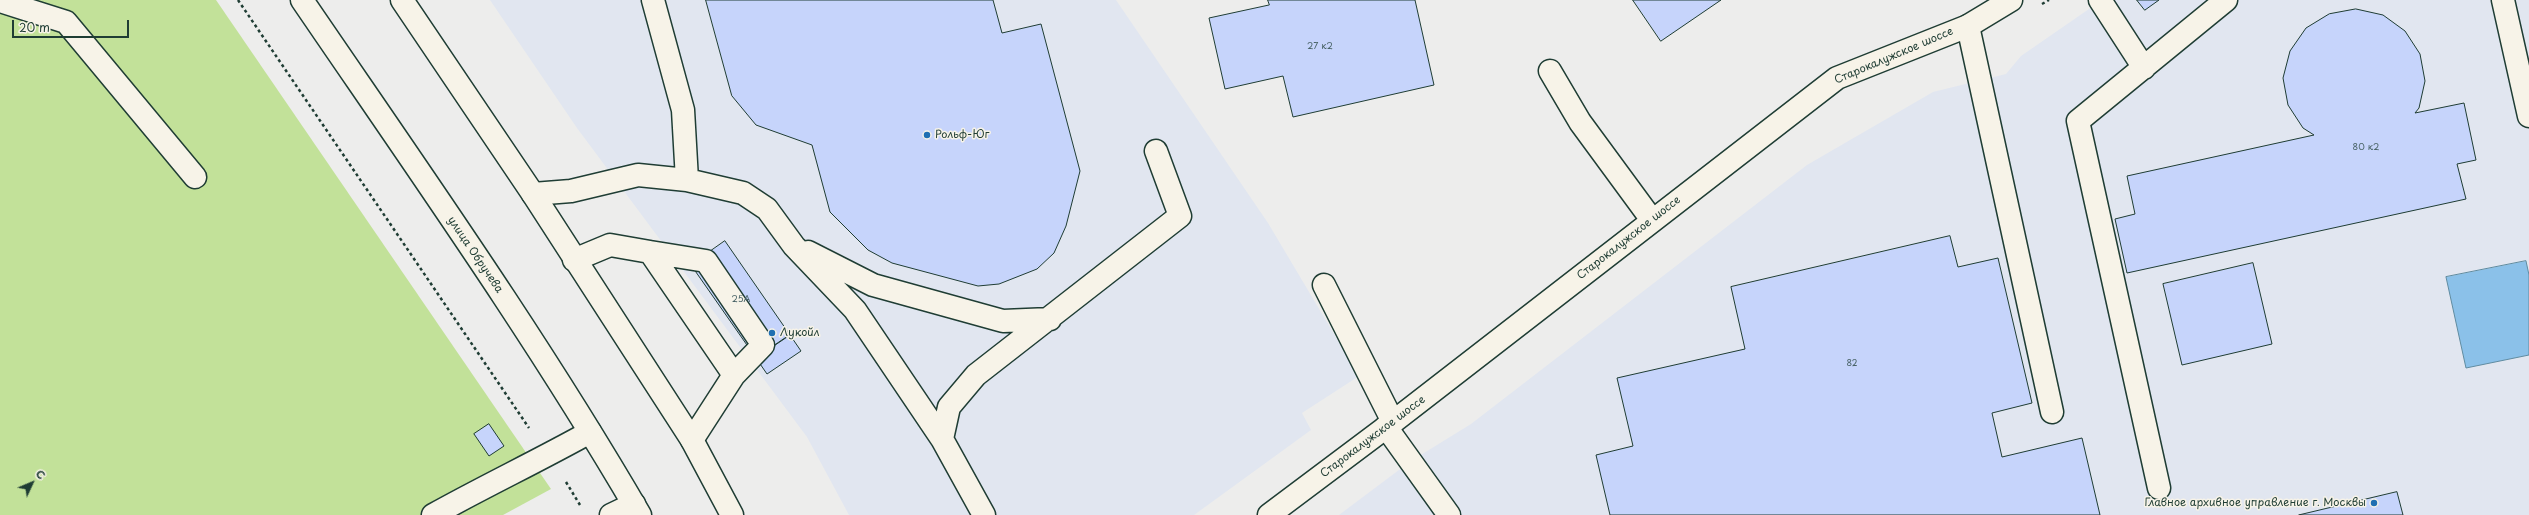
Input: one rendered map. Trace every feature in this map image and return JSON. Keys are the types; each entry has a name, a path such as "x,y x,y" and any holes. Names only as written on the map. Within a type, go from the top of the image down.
{"main road":[{"name":"улица Обручева","path":"302,0 478,258 590,432 637,510"},
{"path":"402,0 533,194 574,260 692,440 732,515"},
{"path":"653,0 683,110 687,180"},
{"name":"Старокалужское шоссе","path":"1269,515 1390,425 1652,220 1837,78 1968,26 2011,0"},
{"path":"2100,0 2144,68"},
{"path":"2159,488 2078,121 2226,0"},
{"path":"2503,0 2529,116"},
{"path":"0,1 66,22 195,177"},
{"path":"1968,26 2052,412"},
{"path":"1550,72 1580,122 1652,220"},
{"path":"942,439 949,407 976,375 1050,319 1180,216 1156,151"},
{"path":"533,194 571,191 638,175 687,180 742,193 767,209 794,246 855,310 942,439 984,515"},
{"path":"574,260 610,245 706,261 754,332 762,345 734,375 692,440"},
{"path":"794,246 873,285 1002,321 1050,319"},
{"path":"650,252 734,375"},
{"path":"1324,285 1390,425 1449,515"},
{"path":"433,515 486,485 523,470 590,432"},
{"path":"611,515 637,510"}],"path":[{"path":"238,0 582,508"}],"shaded area":[{"path":"490,0 1116,0 1268,223 1359,376 1302,413 1311,430 1194,515 849,515 807,437 577,128"},
{"path":"2102,0 2529,0 2529,515 1339,515 1411,461 1471,424 1807,165 1933,92 2006,74 2021,56"}],"green space":[{"path":"0,0 216,0 551,489 503,515 0,515"}],"water":[{"path":"2526,261 2529,275 2529,355 2466,368 2446,277"}],"building":[{"name":"Рольф-Юг","path":"706,0 993,0 1002,33 1041,24 1080,171 1066,226 1054,253 1037,269 999,284 978,286 892,263 868,250 830,212 812,145 756,125 732,96"},
{"path":"1268,0 1415,0 1434,85 1293,117 1283,76 1225,89 1209,18 1269,5"},
{"path":"1633,0 1721,0 1661,41"},
{"path":"2137,0 2159,0 2145,10"},
{"path":"2356,9 2383,15 2405,31 2420,54 2425,81 2419,108 2415,113 2464,103 2476,160 2457,164 2466,199 2127,273 2115,219 2135,214 2127,176 2314,135 2303,128 2288,105 2283,78 2290,51 2306,28 2329,14"},
{"path":"1950,236 1958,267 1998,258 2032,403 1992,413 2002,457 2082,438 2100,515 1610,515 1596,455 1633,446 1617,378 1745,349 1731,287"},
{"path":"725,241 790,335 756,358 691,265"},
{"path":"2253,263 2272,344 2182,365 2163,284"},
{"path":"790,335 801,351 767,374 756,358"},
{"path":"489,424 504,446 489,456 474,434"},
{"name":"Главное архивное управление г. Москвы","path":"2397,492 2403,515 2299,515"}],"place":[{"name":"Рольф-Юг","path":"927,135"},
{"name":"Лукойл","path":"772,333"},
{"name":"Главное архивное управление г. Москвы","path":"2374,503"}]}
